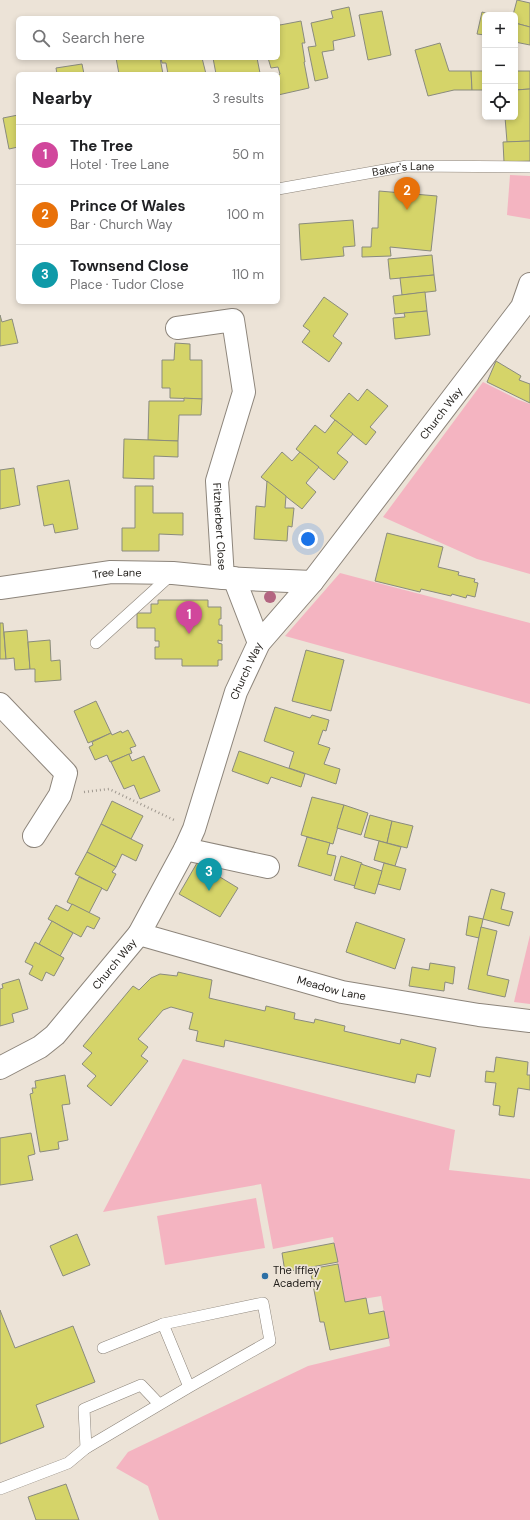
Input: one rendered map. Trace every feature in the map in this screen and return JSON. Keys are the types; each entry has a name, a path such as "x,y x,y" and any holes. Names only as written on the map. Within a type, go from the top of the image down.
{"street":[{"name":"Church Way","path":"0,1068 40,1047 55,1035 138,934 194,829 236,692 260,643 312,582 522,307 530,284"},
{"name":"Fitzherbert Close","path":"176,328 233,320 244,392 217,481 228,578"},
{"name":"Tree Lane","path":"0,588 111,572 173,573 228,578 312,582"},
{"path":"228,578 260,643"},
{"path":"0,704 66,773 60,795 34,836"},
{"path":"185,848 268,867"},
{"name":"Meadow Lane","path":"138,934 342,992 479,1015 530,1021"}],"lane":[{"name":"Baker's Lane","path":"280,189 407,166 530,167"},
{"path":"96,643 173,573"},
{"path":"0,1489 68,1463 86,1448 189,1386 270,1341 263,1303 163,1324 103,1348"},
{"path":"163,1324 189,1386"},
{"path":"86,1448 84,1409 141,1385 159,1404"}],"path":[{"path":"60,795 109,790 194,829"}],"shaded area":[{"path":"510,175 530,176 530,219 507,215"},
{"path":"483,382 530,404 530,574 477,559 383,517"},
{"path":"340,573 530,623 530,704 285,636"},
{"path":"530,935 530,1004 514,1002"},
{"path":"183,1059 455,1130 449,1170 530,1179 530,1520 159,1520 148,1486 116,1468 128,1452 308,1366 390,1346 381,1296 345,1302 333,1237 273,1249 261,1184 103,1212"},
{"path":"256,1198 265,1248 165,1265 157,1216"}],"building":[{"path":"517,0 530,3 530,27 518,24 518,12 514,12"},
{"path":"349,7 355,36 333,41 334,50 322,52 328,78 315,81 308,47 316,46 311,23 333,18 331,11"},
{"path":"382,11 391,55 368,60 359,15"},
{"path":"482,12 482,35 477,34"},
{"path":"301,21 305,43 302,43 304,62 309,88 280,95 280,72 278,67 271,68 269,60 280,60 280,25"},
{"path":"518,24 530,27 530,45 518,43"},
{"path":"440,43 449,71 471,71 472,90 454,90 428,96 415,50"},
{"path":"116,60 160,60 163,72 119,72"},
{"path":"161,60 202,60 206,72 168,72 166,63 162,63"},
{"path":"213,60 257,60 260,72 216,72"},
{"path":"82,64 84,72 57,72 56,68"},
{"path":"471,71 482,71 482,90 472,90"},
{"path":"518,71 530,71 530,89 518,90"},
{"path":"530,89 530,141 507,142 505,120 518,120 518,90"},
{"path":"16,115 16,147 9,149 3,118"},
{"path":"530,141 530,161 504,162 503,142"},
{"path":"379,191 437,196 431,251 390,247 391,256 362,257 362,247 371,247 372,228 378,228"},
{"path":"353,220 355,246 343,247 344,256 301,260 299,224"},
{"path":"432,255 434,275 390,279 388,259"},
{"path":"434,275 436,291 402,295 400,278"},
{"path":"425,292 427,311 395,314 393,296"},
{"path":"324,297 348,314 333,336 342,343 329,362 302,342 310,331 303,326"},
{"path":"427,311 430,335 395,339 393,318 405,317 404,313"},
{"path":"0,315 2,322 12,319 18,343 0,346"},
{"path":"175,343 190,344 190,360 202,360 202,399 170,398 170,388 162,388 162,360 174,360"},
{"path":"496,361 521,376 519,380 530,384 530,403 487,382"},
{"path":"367,389 388,406 370,427 376,432 366,445 330,416 349,393 358,401"},
{"path":"184,398 202,399 201,415 179,415 178,441 148,440 149,401 184,401"},
{"path":"335,420 353,434 337,453 348,462 334,480 296,449 315,425 325,433"},
{"path":"124,439 178,441 178,457 154,456 154,479 123,478"},
{"path":"282,452 292,461 300,452 319,467 306,483 316,492 302,509 261,477"},
{"path":"14,468 20,505 0,509 0,470"},
{"path":"69,480 78,529 55,533 53,524 44,526 37,486"},
{"path":"267,481 286,496 285,508 294,508 292,527 288,526 287,541 254,539 256,506 265,507"},
{"path":"135,486 153,486 153,513 183,513 183,535 159,534 159,551 122,551 122,528 135,528"},
{"path":"387,533 443,547 438,567 459,572 458,575 475,579 474,582 478,583 475,597 467,595 466,598 452,594 451,596 421,589 420,592 375,581"},
{"path":"158,600 208,600 208,607 221,607 221,619 219,619 219,625 222,625 222,641 218,640 218,643 222,644 222,660 218,660 218,666 182,666 182,659 155,659 155,647 159,647 159,641 155,641 155,628 137,628 137,613 151,613 151,604 158,604"},
{"path":"0,623 3,623 6,659 0,659"},
{"path":"27,630 30,669 15,670 14,658 6,659 4,632"},
{"path":"50,640 51,661 60,660 61,680 35,682 35,669 30,669 28,642"},
{"path":"306,650 344,660 331,711 292,701"},
{"path":"96,701 111,733 88,743 74,711"},
{"path":"275,707 310,718 312,715 329,720 326,731 323,730 318,744 330,748 324,764 340,769 336,784 289,768 294,752 264,741"},
{"path":"128,730 136,746 130,748 132,753 110,762 107,755 95,760 89,747 93,745 92,742 111,733 112,735"},
{"path":"239,751 305,774 301,787 271,777 268,784 232,771"},
{"path":"129,754 132,761 144,756 160,791 140,799 134,785 124,789 111,762"},
{"path":"312,797 344,805 333,844 301,835"},
{"path":"112,801 143,816 131,839 101,824"},
{"path":"344,805 368,813 361,835 337,828"},
{"path":"370,815 392,821 387,843 364,837"},
{"path":"392,821 413,826 407,848 387,843"},
{"path":"101,824 143,845 136,861 122,854 116,867 87,852"},
{"path":"307,837 330,843 327,854 336,856 331,876 298,866"},
{"path":"379,841 401,847 395,866 374,860"},
{"path":"87,852 116,867 112,872 116,874 107,891 75,874"},
{"path":"341,856 362,863 355,886 334,880"},
{"path":"197,863 238,888 220,917 179,894"},
{"path":"384,863 406,869 400,890 378,884"},
{"path":"361,864 382,871 375,894 354,888"},
{"path":"79,877 102,888 89,913 67,902"},
{"path":"491,889 505,893 501,909 513,912 509,926 483,919"},
{"path":"72,904 100,918 94,929 87,926 81,937 48,919 56,905 68,911"},
{"path":"469,916 483,919 479,938 466,935"},
{"path":"52,921 73,933 60,956 39,944"},
{"path":"356,922 405,939 395,969 346,952"},
{"path":"481,927 497,931 487,975 509,980 505,997 468,989"},
{"path":"35,942 64,958 54,976 46,972 42,981 29,974 33,966 25,962"},
{"path":"430,963 455,967 453,984 445,982 444,991 409,986 412,967 429,970"},
{"path":"178,972 212,980 209,998 265,1011 266,1006 295,1013 294,1019 314,1023 315,1019 345,1026 344,1031 400,1044 401,1039 436,1048 430,1077 417,1074 415,1083 225,1040 224,1047 196,1041 198,1031 189,1029 193,1013 171,1007 163,1010 138,1039 148,1047 141,1056 148,1061 111,1106 87,1086 96,1076 82,1064 92,1053 83,1046 133,986 139,990 151,978 160,974 177,976"},
{"path":"19,979 28,1009 12,1014 14,1022 0,1026 0,989 3,988 2,984"},
{"path":"496,1057 528,1062 527,1075 530,1075 530,1090 518,1088 514,1117 499,1115 500,1106 493,1105 496,1083 485,1082 486,1071 494,1072"},
{"path":"65,1075 70,1104 62,1105 68,1140 58,1142 59,1149 40,1152 30,1094 33,1093 32,1088 36,1088 35,1081"},
{"path":"31,1133 35,1154 28,1156 33,1180 0,1185 0,1138"},
{"path":"77,1234 90,1265 63,1276 50,1246"},
{"path":"334,1243 338,1262 285,1272 282,1253"},
{"path":"338,1264 345,1302 366,1298 369,1314 384,1311 389,1338 330,1350 324,1322 320,1322 310,1269"},
{"path":"0,1310 15,1348 73,1326 95,1382 36,1405 44,1427 0,1444"},
{"path":"66,1484 79,1520 36,1520 28,1497"}],"place":[{"name":"Prince Of Wales","path":"407,210"},
{"name":"The Tree","path":"189,634"},
{"name":"Townsend Close","path":"209,891"},
{"name":"The Iffley Academy","path":"265,1276"}]}
